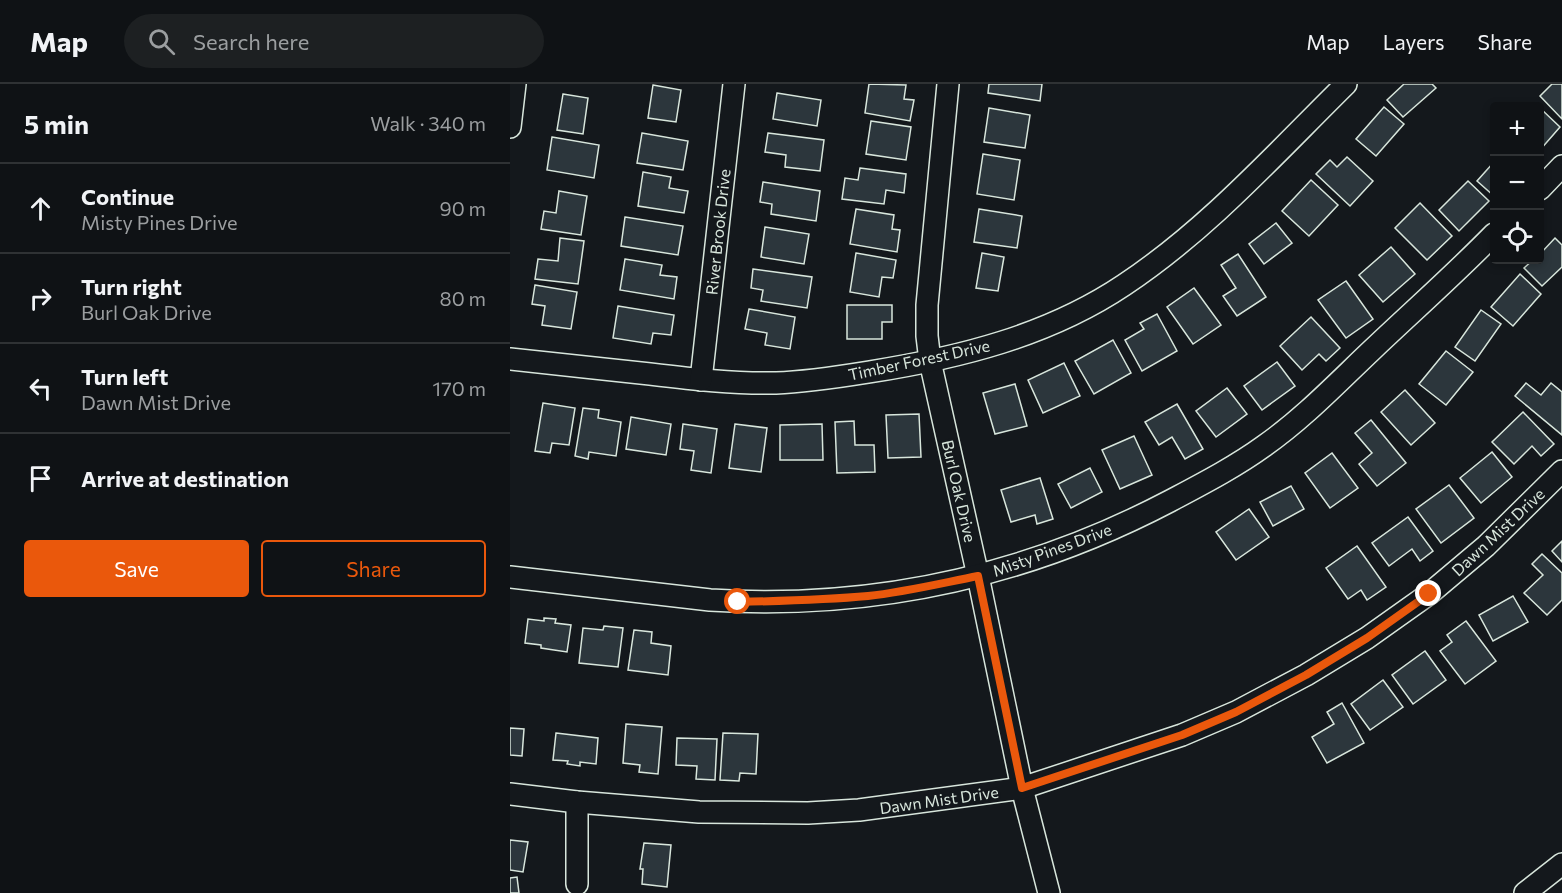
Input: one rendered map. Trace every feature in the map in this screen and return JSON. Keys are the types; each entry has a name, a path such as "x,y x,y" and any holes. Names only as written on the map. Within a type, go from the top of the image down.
{"street":[{"path":"510,128 515,84"},
{"name":"River Brook Drive","path":"701,380 734,84"},
{"name":"Burl Oak Drive","path":"948,84 927,305 930,361 1022,788 1049,893"},
{"name":"Timber Forest Drive","path":"510,359 701,380 777,383 820,380 930,361 1003,343 1088,306 1123,286 1185,239 1237,192 1346,84"},
{"path":"1544,184 1562,166"},
{"name":"Misty Pines Drive","path":"510,577 710,600 738,602 794,600 870,596 915,589 978,576 1059,550 1138,518 1206,482 1266,445 1313,406 1490,238"},
{"name":"Dawn Mist Drive","path":"510,794 699,812 808,813 871,809 1022,788 1182,735 1236,712 1306,675 1367,638 1429,594 1486,546 1562,471"},
{"path":"577,802 577,884"},
{"path":"1525,893 1562,864"}],"building":[{"path":"869,84 906,85 904,99 914,100 910,121 865,113"},
{"path":"989,84 1042,84 1040,101 988,93"},
{"path":"1404,84 1432,84 1436,88 1403,117 1387,100"},
{"path":"1552,84 1562,84 1562,119 1540,96"},
{"path":"653,85 681,90 676,122 648,118"},
{"path":"777,93 821,100 817,126 773,119"},
{"path":"563,94 588,98 583,134 557,130"},
{"path":"1384,107 1404,124 1376,156 1356,139"},
{"path":"989,108 1030,115 1025,148 984,142"},
{"path":"1544,112 1560,127 1544,145"},
{"path":"871,121 911,127 906,160 866,154"},
{"path":"642,133 688,141 683,170 637,163"},
{"path":"768,133 824,140 820,171 785,167 786,155 765,152"},
{"path":"552,137 599,145 594,178 547,170"},
{"path":"983,154 1020,160 1014,200 977,194"},
{"path":"1347,157 1373,181 1350,206 1316,174 1330,160 1337,167"},
{"path":"1490,166 1490,192 1477,181"},
{"path":"860,168 906,174 904,193 886,190 884,204 842,199 845,178 858,180"},
{"path":"643,172 671,177 669,188 688,191 684,213 638,206"},
{"path":"1311,180 1338,205 1309,236 1282,211"},
{"path":"1468,181 1489,201 1459,231 1439,210"},
{"path":"763,182 820,191 816,221 771,214 772,204 760,202"},
{"path":"559,191 587,196 581,235 541,229 544,211 556,213"},
{"path":"1420,203 1452,236 1427,260 1395,228"},
{"path":"856,209 894,215 892,229 900,230 897,252 850,244"},
{"path":"979,209 1022,216 1017,248 974,242"},
{"path":"625,217 683,226 678,255 621,246"},
{"path":"1276,223 1292,243 1264,264 1249,244"},
{"path":"765,227 809,234 804,264 761,257"},
{"path":"560,238 584,241 578,284 535,279 538,259 558,261"},
{"path":"1555,238 1562,245 1562,267 1542,286 1524,268 1528,264 1544,264 1544,250"},
{"path":"1391,247 1415,274 1383,302 1359,275"},
{"path":"856,253 896,260 893,278 882,277 879,297 850,292"},
{"path":"982,253 1004,257 998,291 976,288"},
{"path":"1238,254 1266,297 1237,316 1223,296 1236,288 1221,265"},
{"path":"625,259 662,265 660,275 677,277 674,299 620,290"},
{"path":"753,269 812,277 807,308 761,301 763,290 751,288"},
{"path":"1520,274 1541,294 1513,326 1491,307"},
{"path":"1346,281 1373,319 1346,338 1318,300"},
{"path":"535,285 577,292 571,329 542,325 545,306 532,304"},
{"path":"1194,288 1221,325 1193,344 1167,307"},
{"path":"847,305 892,305 892,322 882,322 882,339 847,339"},
{"path":"618,306 674,315 671,335 653,333 651,344 613,338"},
{"path":"749,309 795,317 790,349 765,345 767,333 745,329"},
{"path":"1481,310 1501,324 1475,361 1455,347"},
{"path":"1157,314 1177,351 1142,371 1125,340 1144,329 1140,323"},
{"path":"1311,317 1340,348 1326,361 1319,354 1302,370 1280,346"},
{"path":"1113,340 1131,373 1094,394 1075,361"},
{"path":"1446,351 1473,372 1446,405 1419,384"},
{"path":"1277,362 1295,386 1262,410 1244,386"},
{"path":"1064,363 1080,396 1043,413 1028,380"},
{"path":"1526,383 1541,395 1551,383 1562,392 1562,435 1515,396"},
{"path":"1015,384 1027,426 995,434 983,393"},
{"path":"1227,388 1247,414 1216,437 1196,411"},
{"path":"1405,390 1435,423 1411,445 1381,412"},
{"path":"543,403 575,408 569,445 552,443 550,453 535,451"},
{"path":"1177,404 1203,449 1185,459 1172,437 1159,445 1145,422"},
{"path":"583,408 599,410 598,418 621,422 616,456 589,452 588,459 575,456"},
{"path":"1523,412 1554,444 1541,456 1532,446 1514,464 1492,442"},
{"path":"919,414 921,457 888,458 886,415"},
{"path":"631,417 671,424 666,455 626,449"},
{"path":"1371,420 1406,463 1377,486 1359,464 1372,453 1355,433"},
{"path":"854,421 855,445 874,445 875,472 837,473 835,422"},
{"path":"683,424 717,429 711,473 691,470 694,451 680,449"},
{"path":"735,424 767,428 761,472 729,468"},
{"path":"822,424 823,460 780,460 780,425"},
{"path":"1134,436 1152,475 1120,489 1102,450"},
{"path":"1492,452 1512,477 1481,503 1460,478"},
{"path":"1332,453 1358,488 1330,508 1305,473"},
{"path":"1090,468 1102,492 1071,508 1058,484"},
{"path":"1040,478 1053,519 1037,524 1035,515 1011,522 1001,490"},
{"path":"1449,485 1474,518 1441,543 1416,509"},
{"path":"1291,486 1304,509 1273,526 1260,502"},
{"path":"1249,509 1269,537 1236,560 1216,532"},
{"path":"1408,517 1433,551 1420,561 1412,549 1389,566 1372,543"},
{"path":"1562,541 1562,562 1552,551"},
{"path":"1357,546 1386,587 1367,600 1361,590 1348,599 1326,568"},
{"path":"1542,554 1562,573 1562,600 1547,615 1524,593 1543,575 1532,564"},
{"path":"1513,596 1528,622 1493,641 1479,615"},
{"path":"544,618 556,619 555,623 571,625 567,652 525,643 528,619 544,621"},
{"path":"1466,621 1496,661 1465,684 1440,651 1452,642 1447,635"},
{"path":"604,626 623,628 618,667 579,663 583,628 603,630"},
{"path":"634,630 652,632 651,643 671,646 668,675 628,670"},
{"path":"1425,651 1446,680 1413,704 1392,675"},
{"path":"1383,680 1403,707 1370,730 1351,704"},
{"path":"1342,703 1364,743 1327,763 1312,737 1334,724 1327,712"},
{"path":"626,724 662,727 658,774 639,772 640,765 623,763"},
{"path":"510,728 524,729 522,756 510,755"},
{"path":"556,733 598,738 596,764 580,762 580,766 567,764 568,761 553,760"},
{"path":"723,733 758,734 756,774 740,773 739,781 720,780"},
{"path":"677,738 717,739 715,780 696,779 697,766 676,765"},
{"path":"510,840 528,842 523,872 510,870"},
{"path":"644,843 671,845 667,887 642,884 643,869 640,869"},
{"path":"517,877 519,893 510,893 510,878"}],"route":[{"path":"738,602 870,596 978,576 1022,788 1182,735 1236,712 1306,675 1367,638 1429,594"}]}
